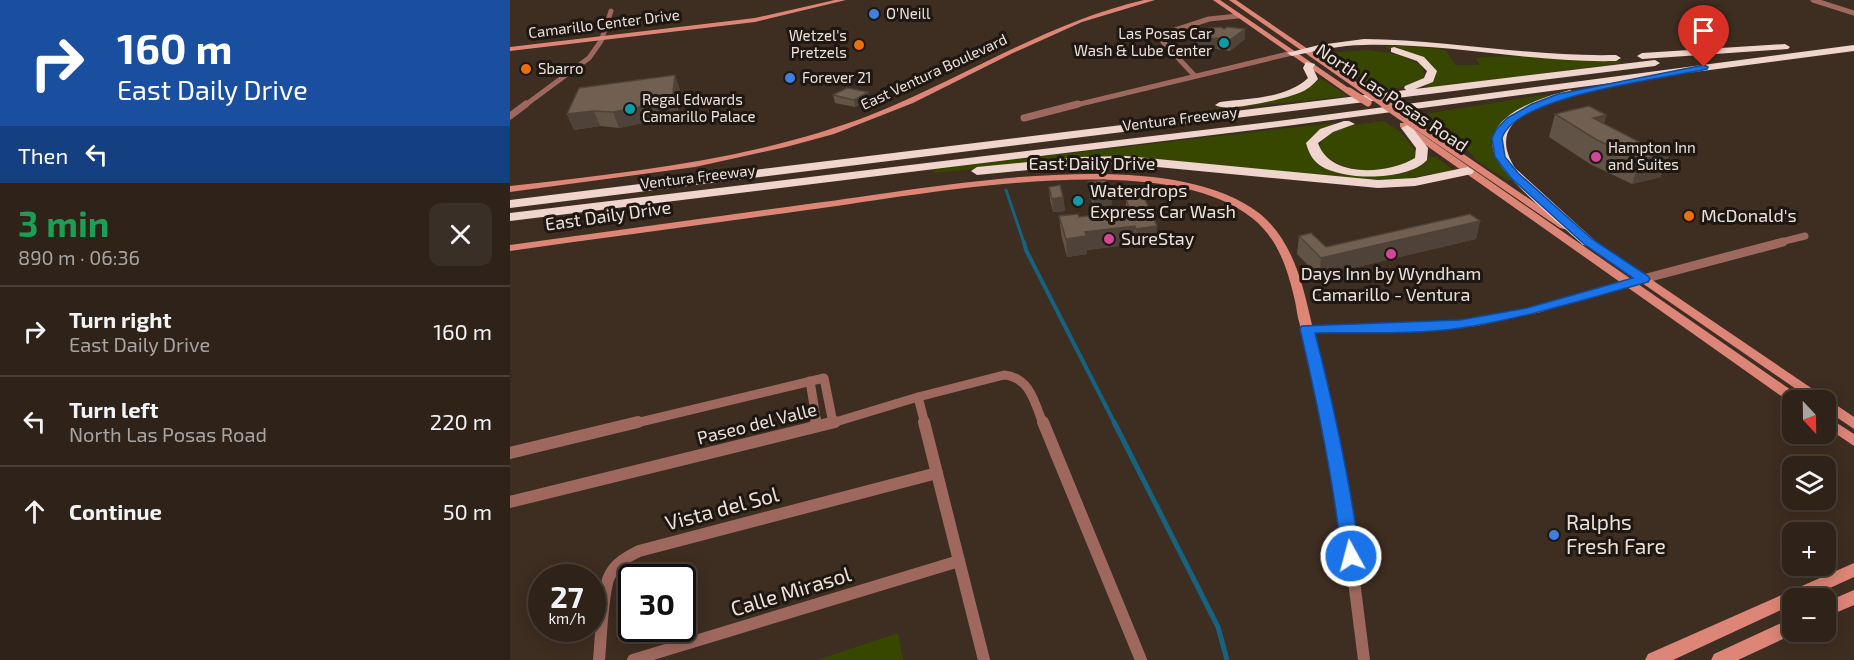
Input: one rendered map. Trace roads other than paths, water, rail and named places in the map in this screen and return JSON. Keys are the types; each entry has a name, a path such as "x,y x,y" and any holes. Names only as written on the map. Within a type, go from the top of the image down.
{"highway":[{"name":"Ventura Freeway","path":"510,204 1854,38"},
{"path":"1309,57 1351,43 1377,42 1539,57 1596,59 1785,47"},
{"path":"1287,108 1413,87 1429,80 1432,73 1427,64 1417,58 1384,49 1356,47 1309,57 1292,53"},
{"name":"Ventura Freeway","path":"510,217 1286,123 1854,48"},
{"path":"1035,138 1288,93 1309,84 1314,76 1308,68 1309,57"},
{"path":"1588,242 1503,163 1496,147 1499,132 1521,113 1561,96 1704,67"},
{"path":"1408,126 1422,148 1423,155 1416,165 1399,172 1376,174 1344,170 1321,159 1312,147 1319,135 1342,125 1512,94"},
{"path":"648,200 1099,160 1150,162 1367,184 1414,182 1474,170"}],"main road":[{"name":"Camarillo Center Drive","path":"510,49 746,21 843,0"},
{"name":"East Ventura Boulevard","path":"510,183 698,158 809,132 889,104 1059,21 1128,0"},
{"name":"East Ventura Boulevard","path":"510,189 707,163 774,149 820,136 897,107 1065,25 1109,10 1152,0"},
{"path":"1216,0 1292,53"},
{"path":"1232,0 1309,57"},
{"name":"North Las Posas Road","path":"1309,57 1360,88 1408,126"},
{"name":"North Las Posas Road","path":"1309,57 1349,91 1408,126 1588,242 1805,390"},
{"name":"North Las Posas Road","path":"1474,170 1627,284 1782,390"},
{"name":"East Daily Drive","path":"510,248 946,189 1080,178 1176,182 1215,194 1243,208 1266,226 1280,243 1289,264 1307,329"},
{"path":"1307,329 1429,327 1460,324 1529,312 1643,279"},
{"path":"1836,411 1854,424"},
{"path":"1836,428 1854,441"},
{"path":"1654,660 1854,570"},
{"path":"1836,605 1854,597"},
{"path":"1720,660 1782,631"}],"street":[{"path":"1813,0 1854,13"},
{"path":"510,116 593,54 602,38 611,11"},
{"path":"1194,75 1163,42 1160,35 1209,19 1238,15"},
{"path":"1024,118 1292,53"},
{"path":"1643,279 1805,236"},
{"path":"1307,329 1328,413 1342,486 1364,660"},
{"name":"Paseo del Valle","path":"510,502 833,423 918,397 1012,375 1025,381 1141,660"},
{"path":"510,453 824,378 833,423"},
{"path":"810,381 818,426"},
{"path":"918,397 984,660"},
{"name":"Vista del Sol","path":"599,660 607,580 611,571 625,558 639,551 937,473"},
{"name":"Calle Mirasol","path":"633,660 960,561"}],"waterway":[{"path":"1006,190 1024,243"},
{"path":"1024,242 1115,424"},
{"path":"1114,422 1218,627 1227,660"}],"place":[{"name":"O'Neill","path":"874,14"},
{"name":"Las Posas Car Wash & Lube Center","path":"1224,43"},
{"name":"Wetzel's Pretzels","path":"859,45"},
{"name":"Sbarro","path":"526,69"},
{"name":"Forever 21","path":"790,78"},
{"name":"Regal Edwards Camarillo Palace","path":"630,109"},
{"name":"Hampton Inn and Suites","path":"1596,157"},
{"name":"Waterdrops Express Car Wash","path":"1078,201"},
{"name":"McDonald's","path":"1689,216"},
{"name":"SureStay","path":"1109,239"},
{"name":"Days Inn by Wyndham Camarillo - Ventura","path":"1391,254"},
{"name":"Ralphs Fresh Fare","path":"1554,535"}]}
